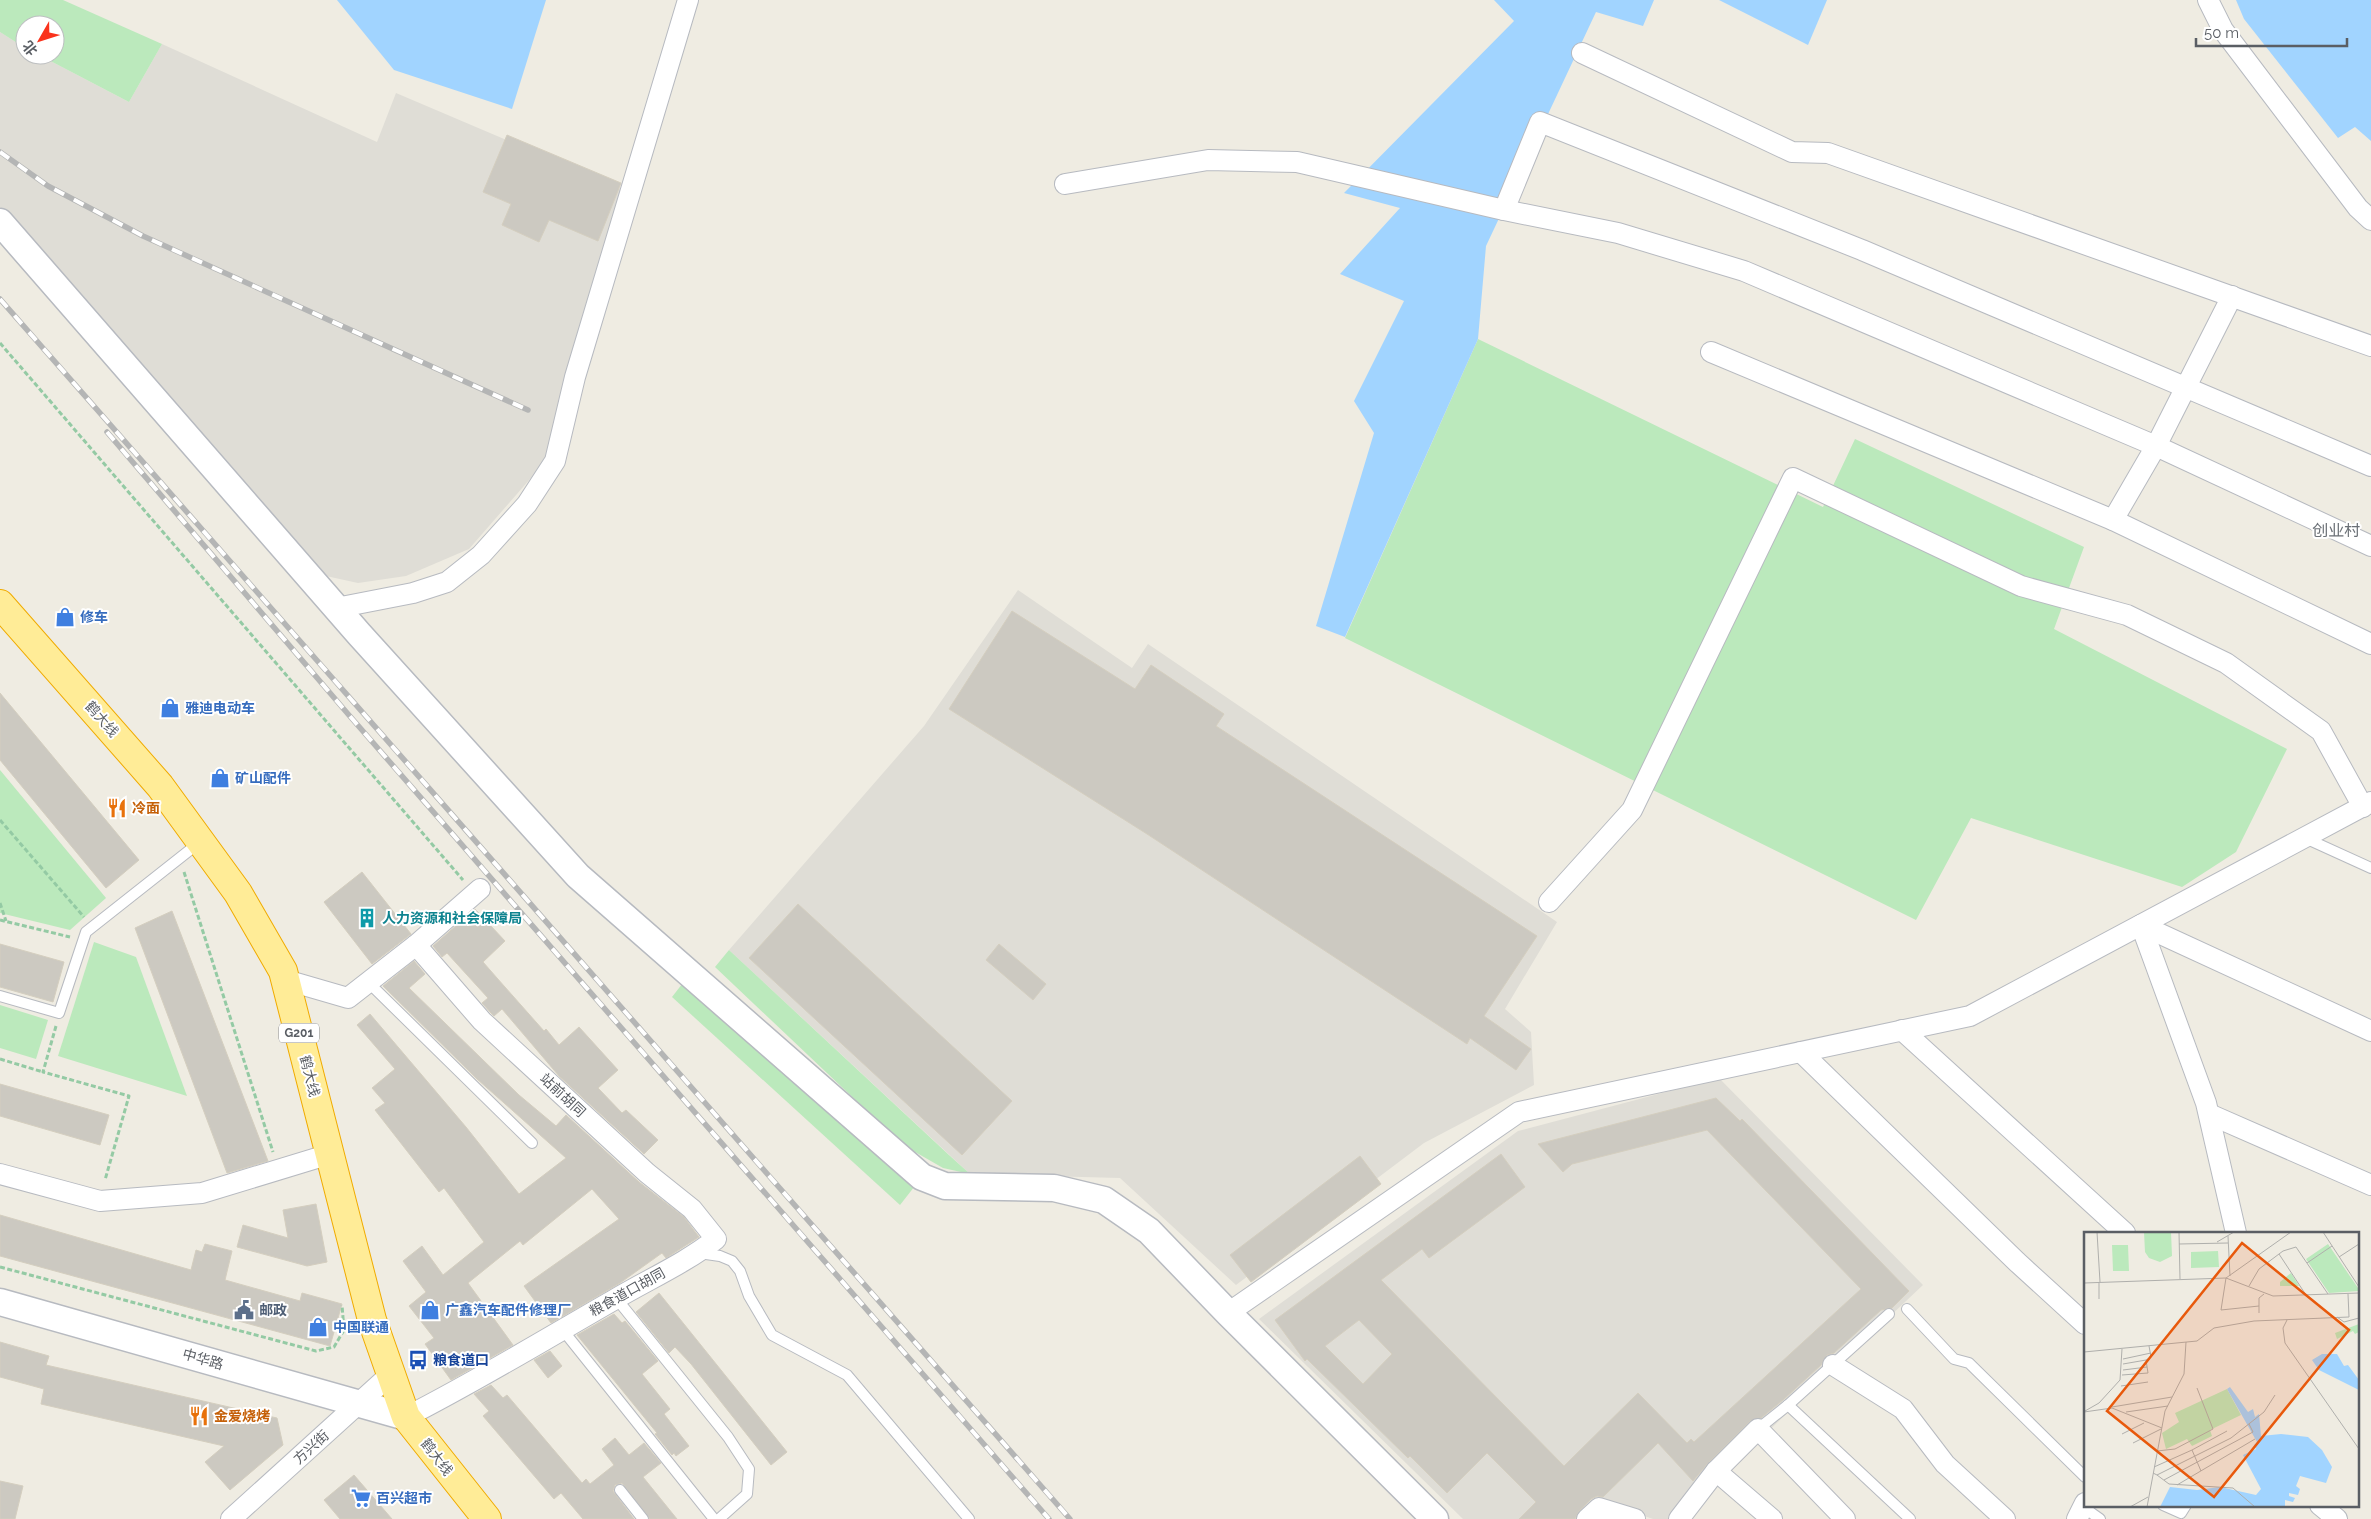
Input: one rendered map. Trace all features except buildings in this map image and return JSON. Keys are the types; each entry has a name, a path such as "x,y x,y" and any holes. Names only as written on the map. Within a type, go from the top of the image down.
{"highway":[{"name":"鹤大线","path":"0,604 160,786 238,893 283,971 372,1320 406,1417 487,1519"}],"street":[{"path":"336,608 413,593 447,582 480,555 527,504 555,461 575,377 688,0"},
{"path":"2208,0 2223,30 2358,208 2371,220"},
{"path":"1582,53 1792,152 1828,153 2371,346"},
{"path":"1504,210 1540,122 1862,250 2371,466"},
{"path":"1065,184 1208,160 1297,162 1504,210 1618,233 1744,271 2156,446 2371,546"},
{"path":"0,222 336,608 578,876 922,1177 945,1186 1054,1188 1104,1200 1149,1232 1436,1519"},
{"path":"2113,520 2156,446 2232,296"},
{"path":"1710,352 2113,520 2371,644"},
{"path":"1228,1313 1519,1112 1970,1016 2367,805 2321,731 2226,663 2126,615 2021,586 1793,478 1632,810 1549,902"},
{"path":"286,980 348,998 416,945 477,891"},
{"path":"2141,925 2371,1031"},
{"path":"2141,925 2208,1114 2236,1232"},
{"name":"站前胡同","path":"416,945 482,1021 647,1173 692,1209 716,1238"},
{"path":"1902,1030 2124,1232"},
{"path":"1801,1052 2017,1262 2084,1323"},
{"path":"2208,1114 2371,1185"},
{"path":"0,1174 100,1201 202,1194 330,1154"},
{"name":"粮食道口胡同","path":"406,1417 455,1392 616,1298 698,1253 716,1238"},
{"name":"中华路","path":"0,1302 406,1417"},
{"path":"1833,1365 1903,1409 1946,1464 2005,1519"},
{"name":"方兴街","path":"231,1519 391,1374"},
{"path":"1679,1519 1716,1471 1758,1429 1845,1519"},
{"path":"1716,1471 1772,1519"},
{"path":"2321,1506 2337,1519"},
{"path":"1587,1519 1599,1508 1626,1514 1635,1519"}],"lane":[{"path":"2305,838 2371,868"},
{"path":"0,996 59,1013 86,932 201,842"},
{"path":"368,982 532,1144"},
{"path":"698,1253 720,1256 732,1261 740,1271 749,1296 772,1335 847,1375 969,1519"},
{"path":"616,1298 728,1437 749,1469 748,1494 719,1519"},
{"path":"1907,1309 1954,1358 1969,1363 2084,1476"},
{"path":"1758,1429 1788,1405 1889,1314"},
{"path":"562,1329 714,1519"},
{"path":"1788,1405 1910,1519"},
{"path":"620,1490 643,1519"},
{"path":"2165,1506 2182,1513 2186,1506"},
{"path":"2082,1510 2100,1519"}],"path":[{"path":"0,343 477,891"},
{"path":"0,820 92,926"},
{"path":"180,858 278,1170"},
{"path":"0,903 6,921"},
{"path":"0,920 83,941"},
{"path":"43,1072 59,1013"},
{"path":"0,1060 129,1096 100,1201"},
{"path":"0,1267 316,1351 334,1347 344,1330 342,1298"}],"shaded area":[{"path":"0,32 15,42 15,65 58,65 129,102 162,44 377,142 396,93 624,190 550,456 469,549 406,576 358,583 326,576 312,564 0,207"},
{"path":"1018,590 1132,668 1148,644 1557,922 1505,1009 1531,1032 1534,1085 1424,1143 1236,1285 1120,1178 970,1174 729,950 924,726"},
{"path":"1719,1078 1923,1285 1675,1519 1653,1519 1601,1501 1575,1519 1463,1519 1259,1319 1518,1131"}],"green space":[{"path":"0,0 63,0 162,44 129,102 58,65 65,65 65,15 15,15 15,42 0,32"},
{"path":"1478,339 1823,507 1855,439 2084,547 2054,629 2287,749 2236,852 2182,887 1971,818 1916,920 1345,638"},
{"path":"0,770 106,898 70,930 0,913"},
{"path":"94,942 136,957 187,1096 58,1056"},
{"path":"729,950 970,1174 943,1168 903,1145 715,967"},
{"path":"686,979 918,1182 900,1205 672,997"},
{"path":"0,1005 48,1020 36,1059 0,1048"}],"water":[{"path":"337,0 546,0 512,109 394,70"},
{"path":"1494,0 1654,0 1643,26 1596,12 1486,246 1478,339 1345,637 1316,626 1374,433 1354,401 1404,301 1340,274 1400,208 1344,193 1514,21"},
{"path":"1719,0 1827,0 1808,45"},
{"path":"2236,0 2371,0 2371,141 2355,127 2338,138 2244,19"}],"railway":[{"path":"0,152 48,186 143,236 528,410"},
{"path":"0,299 1070,1519"},
{"path":"107,432 348,714 1049,1519"}],"place":[{"name":"修车","path":"65,617"},
{"name":"雅迪电动车","path":"170,708"},
{"name":"矿山配件","path":"220,778"},
{"name":"冷面","path":"117,808"},
{"name":"人力资源和社会保障局","path":"367,918"},
{"name":"邮政","path":"244,1310"},
{"name":"广鑫汽车配件修理厂","path":"430,1310"},
{"name":"中国联通","path":"318,1327"},
{"name":"粮食道口","path":"418,1360"},
{"name":"金爱烧烤","path":"199,1416"},
{"name":"百兴超市","path":"361,1498"}],"district":[{"name":"创业村","path":"2336,530"}]}
